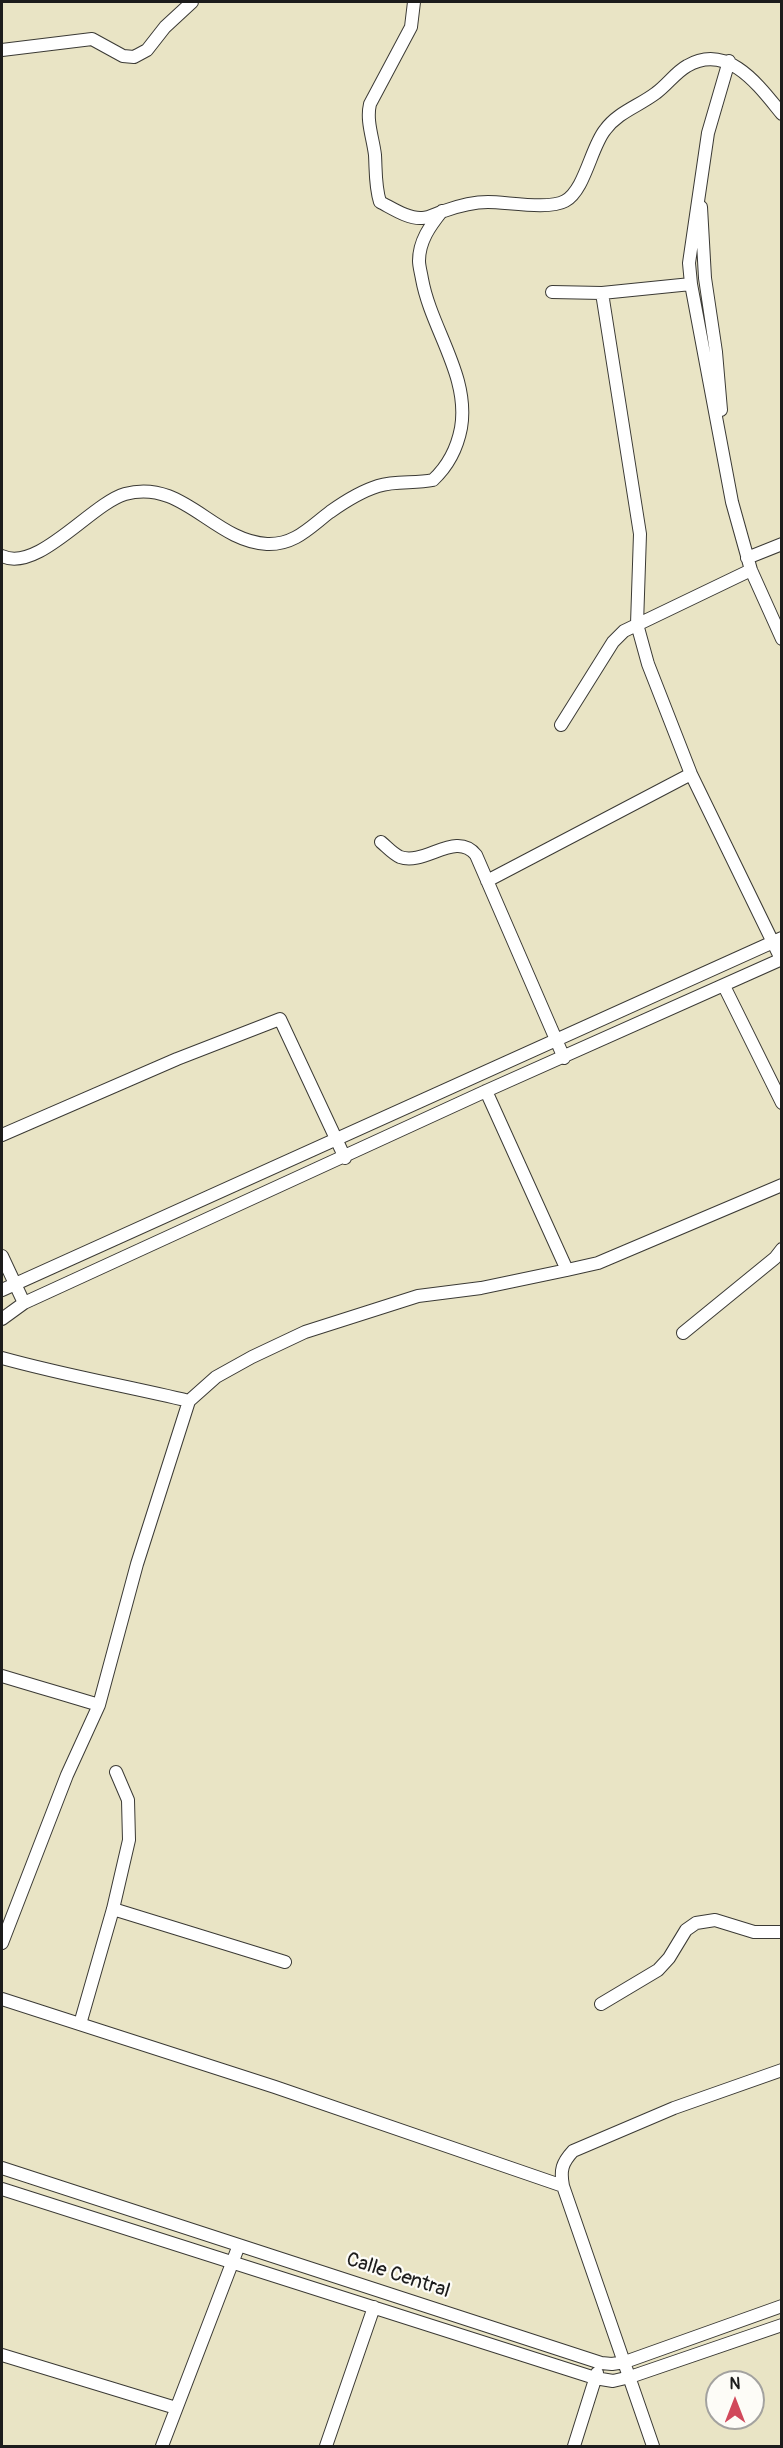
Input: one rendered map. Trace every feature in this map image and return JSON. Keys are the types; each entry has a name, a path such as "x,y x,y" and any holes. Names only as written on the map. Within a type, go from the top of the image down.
{"street":[{"path":"2,50 92,39 123,56 134,57 147,50 165,27 192,2"},
{"path":"414,2 411,27 370,104 368,115 375,156 375,188 380,202 405,215 422,218 460,205 485,202 553,204 566,201 575,191 604,130 621,113 641,104 670,83 685,67 701,60 729,61 754,81 782,114"},
{"path":"729,61 708,133 689,263 690,284 726,474 747,558 782,639"},
{"path":"699,189 705,278 716,352 726,474"},
{"path":"2,556 6,558 27,556 45,548 122,495 140,492 164,493 191,507 218,527 252,542 267,544 297,538 331,511 379,486 433,480 450,461 458,443 463,412 461,389 426,301 419,260 424,235 441,212"},
{"path":"552,292 602,293 690,284"},
{"path":"2,1319 24,1303 345,1158 486,1091 781,959 777,940 692,774 648,664 637,624 640,534 602,293"},
{"path":"747,558 782,544"},
{"path":"561,725 613,642 624,631 751,570"},
{"path":"487,881 692,774"},
{"path":"381,842 400,857 408,858 464,845 476,855 564,1058"},
{"path":"2,1290 777,940"},
{"path":"724,986 782,1103"},
{"path":"2,1135 177,1059 280,1019 345,1158"},
{"path":"486,1091 567,1270"},
{"path":"2,1943 67,1775 99,1706 137,1563 189,1401 216,1377 305,1332 418,1296 482,1288 598,1263 782,1185"},
{"path":"683,1332 742,1286 782,1250"},
{"path":"2,1256 24,1303"},
{"path":"2,1358 45,1370 189,1401"},
{"path":"2,1676 99,1706"},
{"path":"80,2024 113,1909 129,1840 128,1800 116,1772"},
{"path":"113,1909 285,1962"},
{"path":"601,2004 658,1970 669,1958 686,1930 696,1923 715,1920 754,1932 782,1932"},
{"path":"2,1999 563,2186"},
{"path":"653,2446 563,2186 561,2171 563,2161 573,2151 674,2108 782,2070"},
{"name":"Calle Central","path":"2,2168 601,2363 625,2362 782,2306"},
{"name":"Calle Central","path":"2,2189 232,2264 596,2378 613,2381 782,2325"},
{"path":"162,2446 239,2245"},
{"path":"326,2446 374,2307"},
{"path":"2,2355 176,2408"},
{"path":"574,2446 601,2363"}]}
